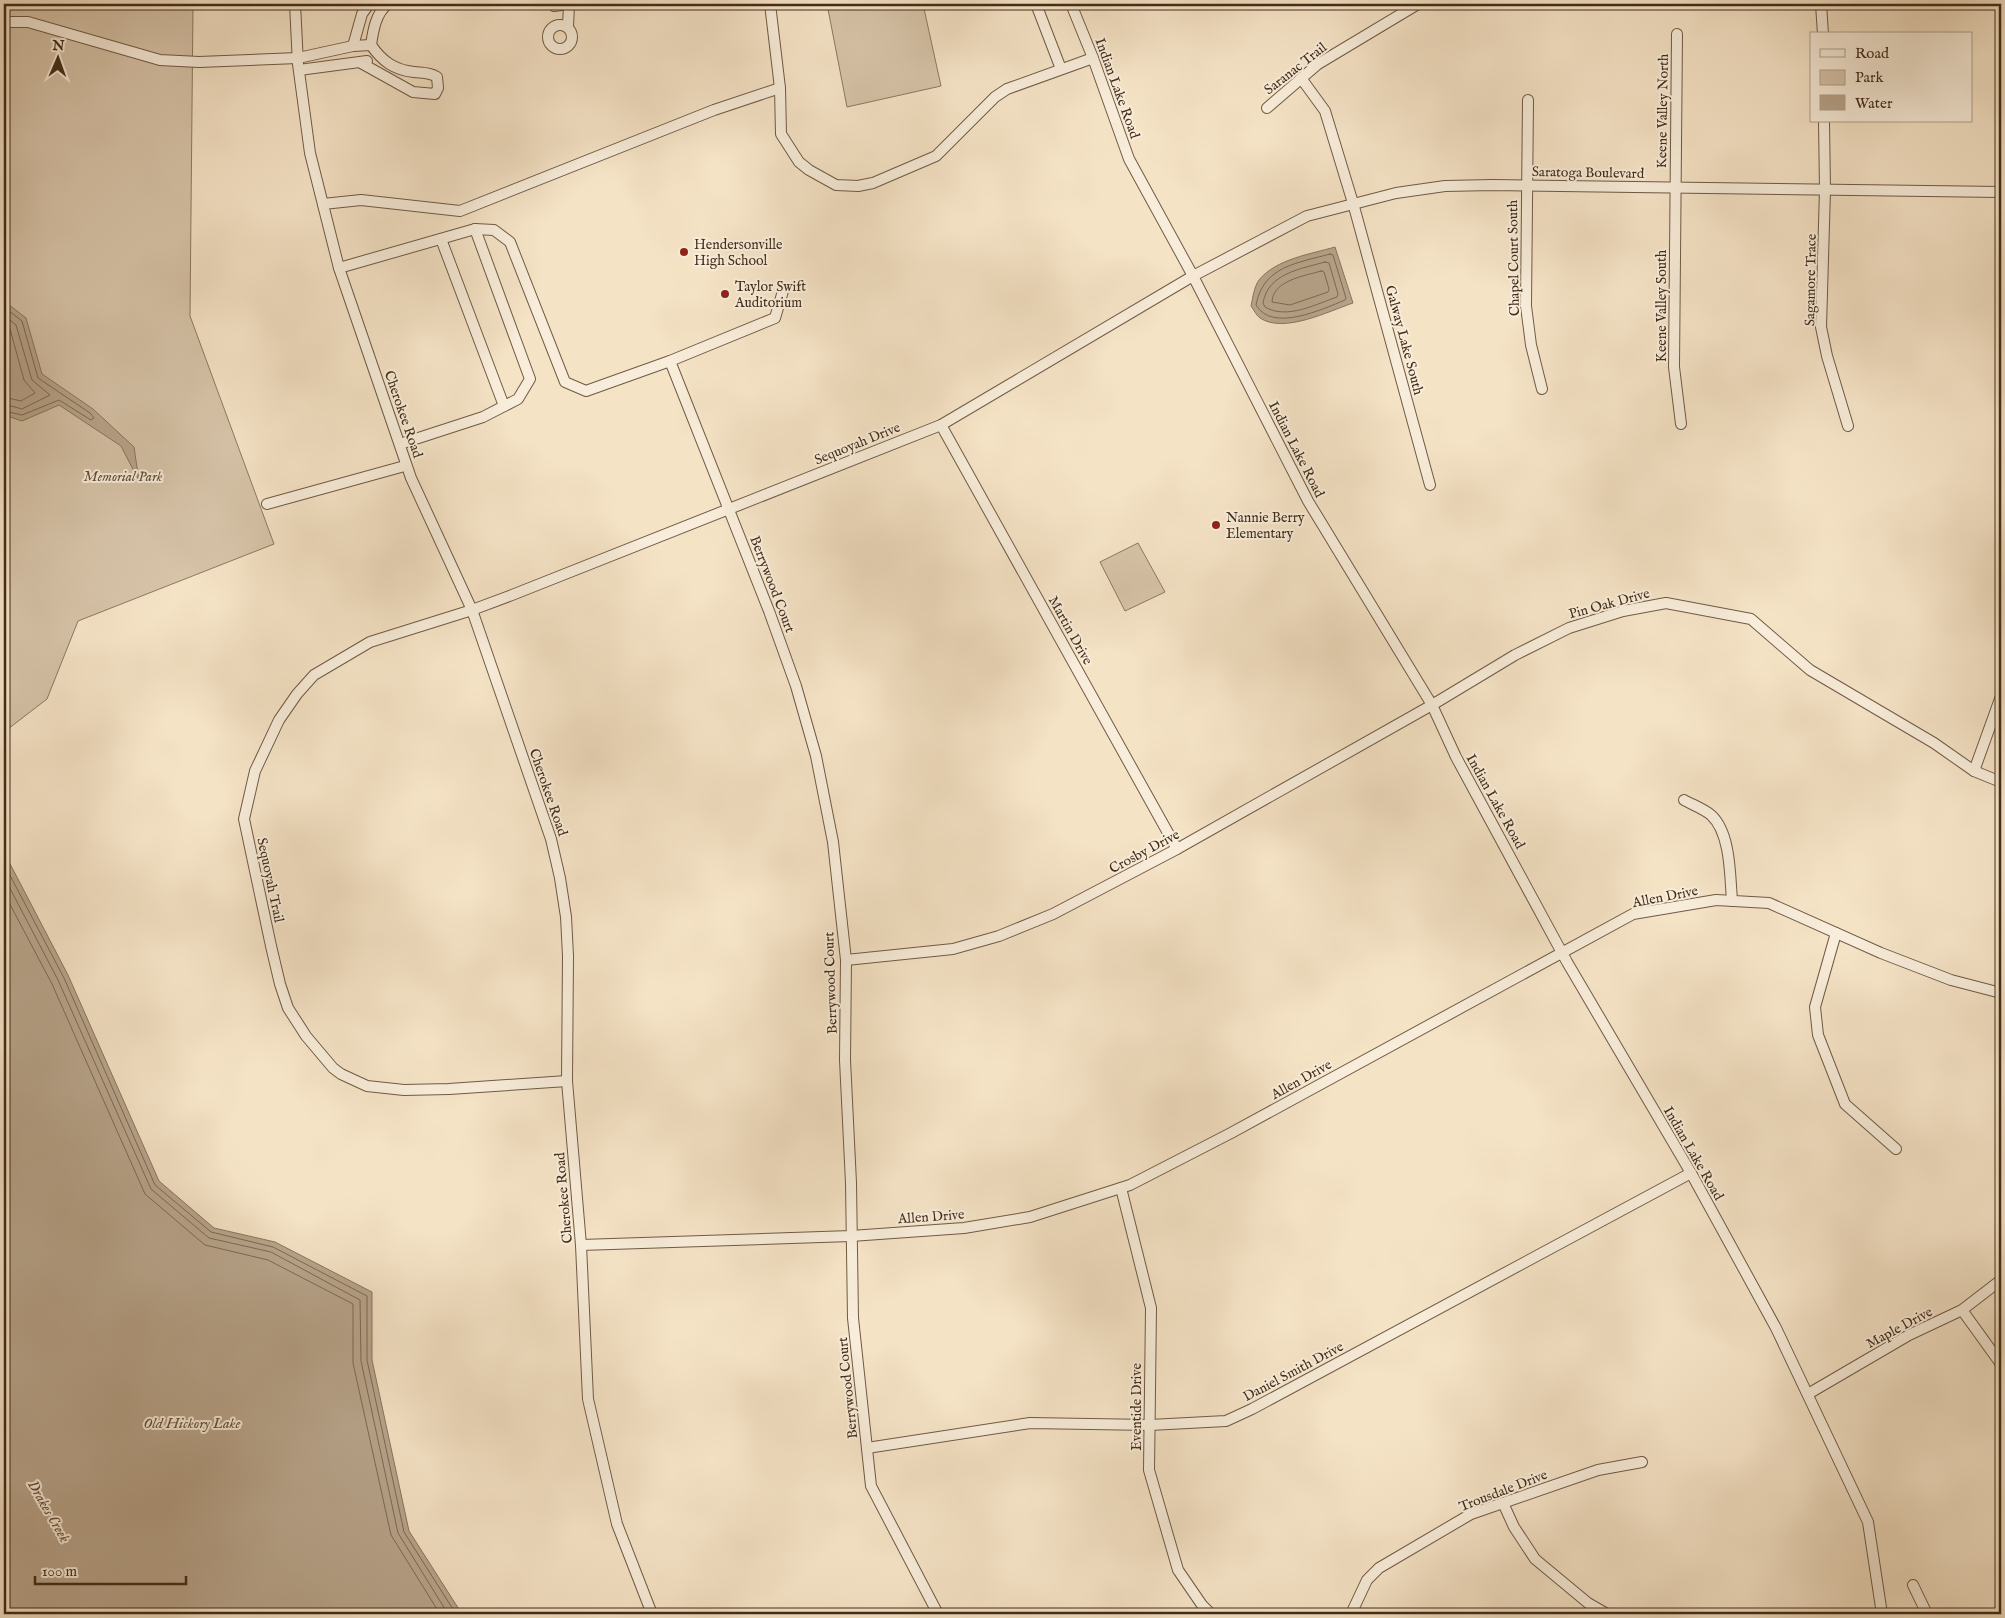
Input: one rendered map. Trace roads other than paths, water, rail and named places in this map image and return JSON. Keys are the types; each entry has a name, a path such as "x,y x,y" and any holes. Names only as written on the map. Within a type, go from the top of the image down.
{"street":[{"name":"Cherokee Road","path":"294,4 299,70 310,153 339,268 412,478 472,610 552,839 566,917 568,956 567,1081 580,1244 588,1399 617,1524 652,1614"},
{"path":"353,46 362,14 369,4"},
{"path":"361,62 412,92 434,94 438,88 437,77 430,72 401,70 389,65 371,45 374,26 384,6 388,4"},
{"path":"556,25 554,5 570,4 568,27 572,34 572,42 566,48 558,49 550,44 548,37 550,30 556,25 568,27"},
{"path":"770,4 780,88 781,134 799,162 809,170 836,185 858,186 873,183 936,156 995,97 1007,89 1093,58"},
{"path":"1036,4 1060,70"},
{"name":"Indian Lake Road","path":"1071,4 1093,58 1129,160 1193,276 1308,501 1432,705 1456,757 1562,953 1691,1173 1772,1320 1868,1522 1882,1614"},
{"name":"Saranac Trail","path":"1267,108 1318,64 1418,4"},
{"path":"1821,4 1823,32"},
{"path":"4,22 28,22 160,60 199,62 298,58 353,46 371,45"},
{"name":"Keene Valley North","path":"1675,188 1677,34"},
{"path":"299,70 361,62 380,57"},
{"name":"Galway Lake South","path":"1301,78 1325,111 1354,203 1430,485"},
{"path":"323,204 361,200 460,211 714,110 780,88"},
{"name":"Chapel Court South","path":"1528,100 1526,306 1531,345 1542,389"},
{"path":"1824,122 1825,190"},
{"name":"Saratoga Boulevard","path":"1193,276 1307,216 1396,193 1445,186 1526,185 2001,192"},
{"name":"Keene Valley South","path":"1675,188 1674,367 1681,424"},
{"name":"Sagamore Trace","path":"1825,190 1821,327 1827,356 1848,426"},
{"path":"339,268 475,229 494,230 510,242 566,382 586,391 670,361 776,318 782,291"},
{"path":"400,444 483,417 518,399 530,379 475,229"},
{"path":"440,239 504,406"},
{"name":"Sequoyah Drive","path":"512,595 941,425 1193,276"},
{"name":"Berrywood Court","path":"670,361 769,610 796,686 816,756 833,842 846,960 845,1060 851,1183 853,1318 871,1486 938,1614"},
{"name":"Martin Drive","path":"941,425 1176,849"},
{"path":"267,504 401,467"},
{"name":"Sequoyah Trail","path":"512,595 472,610 370,642 314,675 297,694 279,720 255,771 244,819 265,922 280,984 288,1008 317,1050 337,1071 367,1086 404,1090 449,1090 567,1081"},
{"name":"Pin Oak Drive","path":"1432,705 1514,655 1569,628 1623,610 1666,603 1752,619 1810,670 1934,743 1974,771 2001,782"},
{"path":"1974,771 2001,696"},
{"name":"Crosby Drive","path":"846,960 952,949 999,936 1053,914 1176,849 1432,705"},
{"path":"1684,800 1712,816 1722,831 1728,855 1732,901"},
{"name":"Allen Drive","path":"580,1244 851,1236 964,1228 1030,1217 1121,1188 1231,1133 1633,914 1716,900 1769,903 1951,980 2001,993"},
{"path":"1836,932 1815,1007 1818,1035 1845,1104 1896,1149"},
{"name":"Daniel Smith Drive","path":"867,1448 1030,1423 1150,1425 1226,1421 1252,1409 1691,1173"},
{"name":"Eventide Drive","path":"1121,1188 1151,1308 1149,1470 1178,1570 1202,1605 1211,1614"},
{"name":"Maple Drive","path":"1808,1394 1909,1335 1962,1310 2001,1280"},
{"path":"1962,1310 2001,1364"},
{"name":"Trousdale Drive","path":"1351,1614 1367,1580 1379,1568 1472,1514 1598,1470 1642,1462"},
{"path":"1503,1503 1514,1527 1535,1559 1588,1603 1607,1614"},
{"path":"1913,1585 1927,1614"}],"water":[{"path":"1335,247 1353,303 1306,320 1281,324 1270,322 1257,315 1251,306 1253,296 1257,283 1266,273 1294,258"},
{"path":"4,301 26,318 42,374 93,409 134,447 139,481 121,446 59,405 22,421 4,415"},
{"name":"Old Hickory Lake","path":"4,857 8,860 68,975 159,1181 214,1228 275,1242 372,1292 372,1360 409,1531 462,1614 4,1614"}],"place":[{"name":"Hendersonville High School","path":"684,252"},
{"name":"Taylor Swift Auditorium","path":"725,294"},
{"name":"Nannie Berry Elementary","path":"1216,525"}],"park label":[{"name":"Memorial Park","path":"123,476"}],"water label":[{"name":"Drakes Creek","path":"49,1511"}]}
